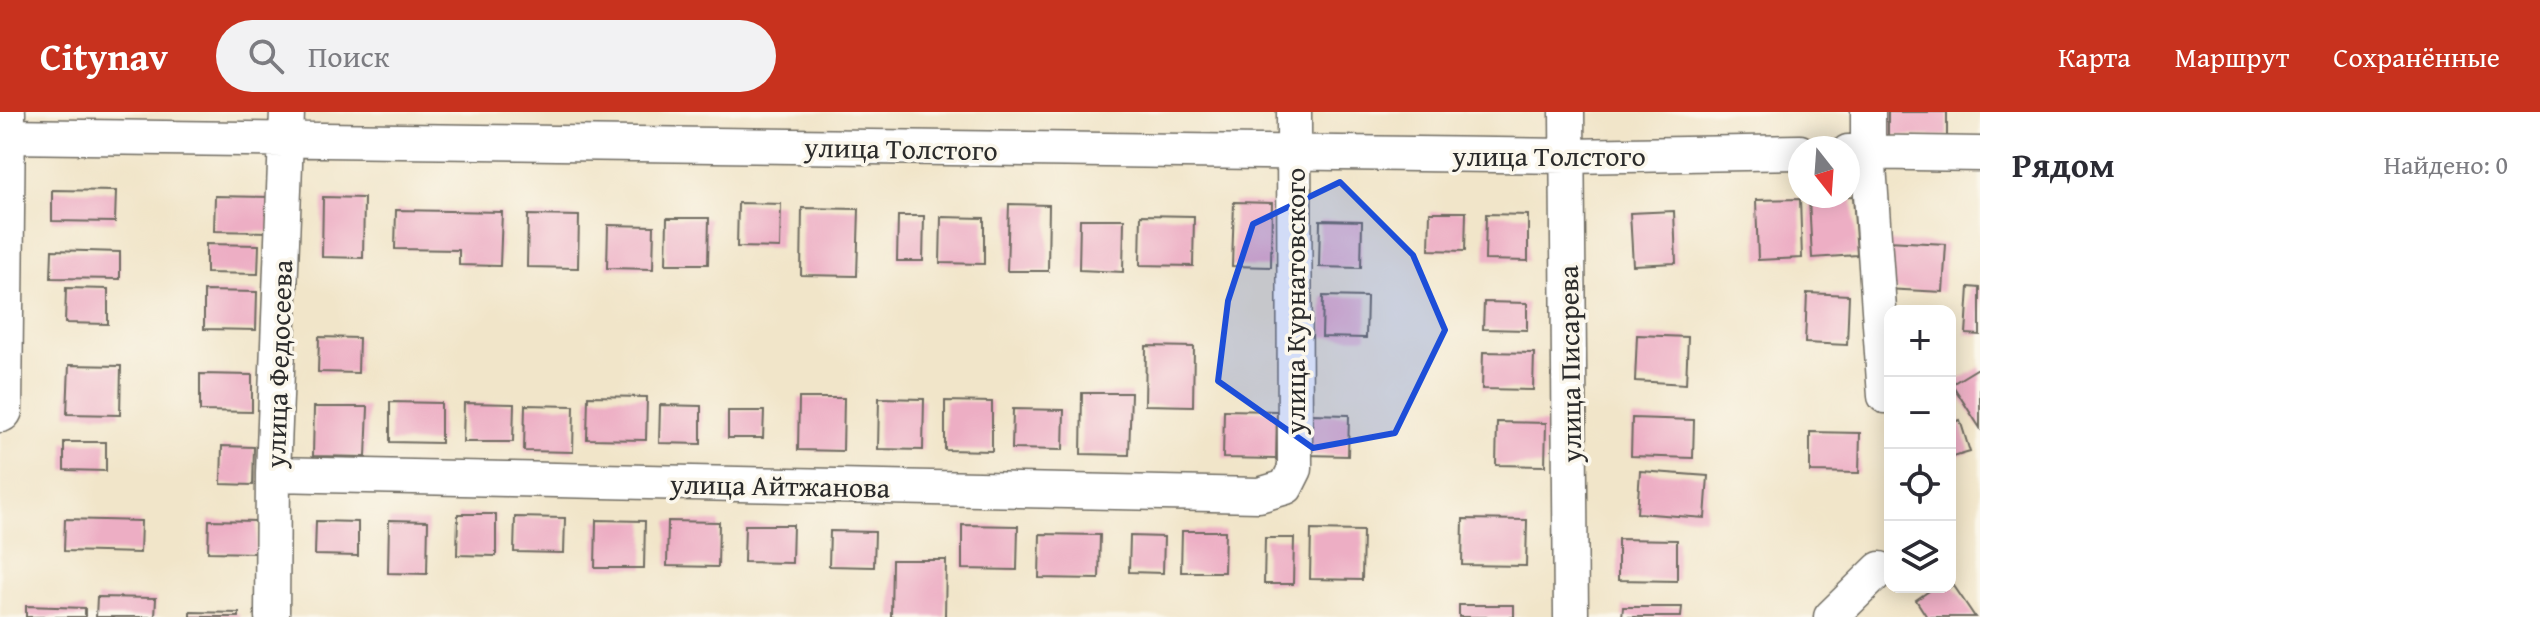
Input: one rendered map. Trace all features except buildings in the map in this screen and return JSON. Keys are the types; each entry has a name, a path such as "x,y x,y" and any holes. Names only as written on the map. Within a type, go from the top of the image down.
{"main road":[{"path":"0,410 3,124"}],"street":[{"name":"улица Курнатовского","path":"1286,487 1295,469 1294,112"},
{"name":"улица Писарева","path":"1567,112 1571,617"},
{"path":"1860,144 1868,112"},
{"name":"улица Толстого","path":"3,124 287,126 1294,153 1567,156 1788,152"},
{"name":"улица Федосеева","path":"272,617 273,474 287,126"},
{"path":"1860,152 1980,154"},
{"path":"1860,170 1884,387"},
{"name":"улица Айтжанова","path":"273,474 1259,495 1286,487"},
{"path":"1831,617 1880,569"}],"highlighted area":[{"path":"1340,182 1413,255 1445,330 1395,433 1313,448 1218,381 1228,301 1253,224"}]}
